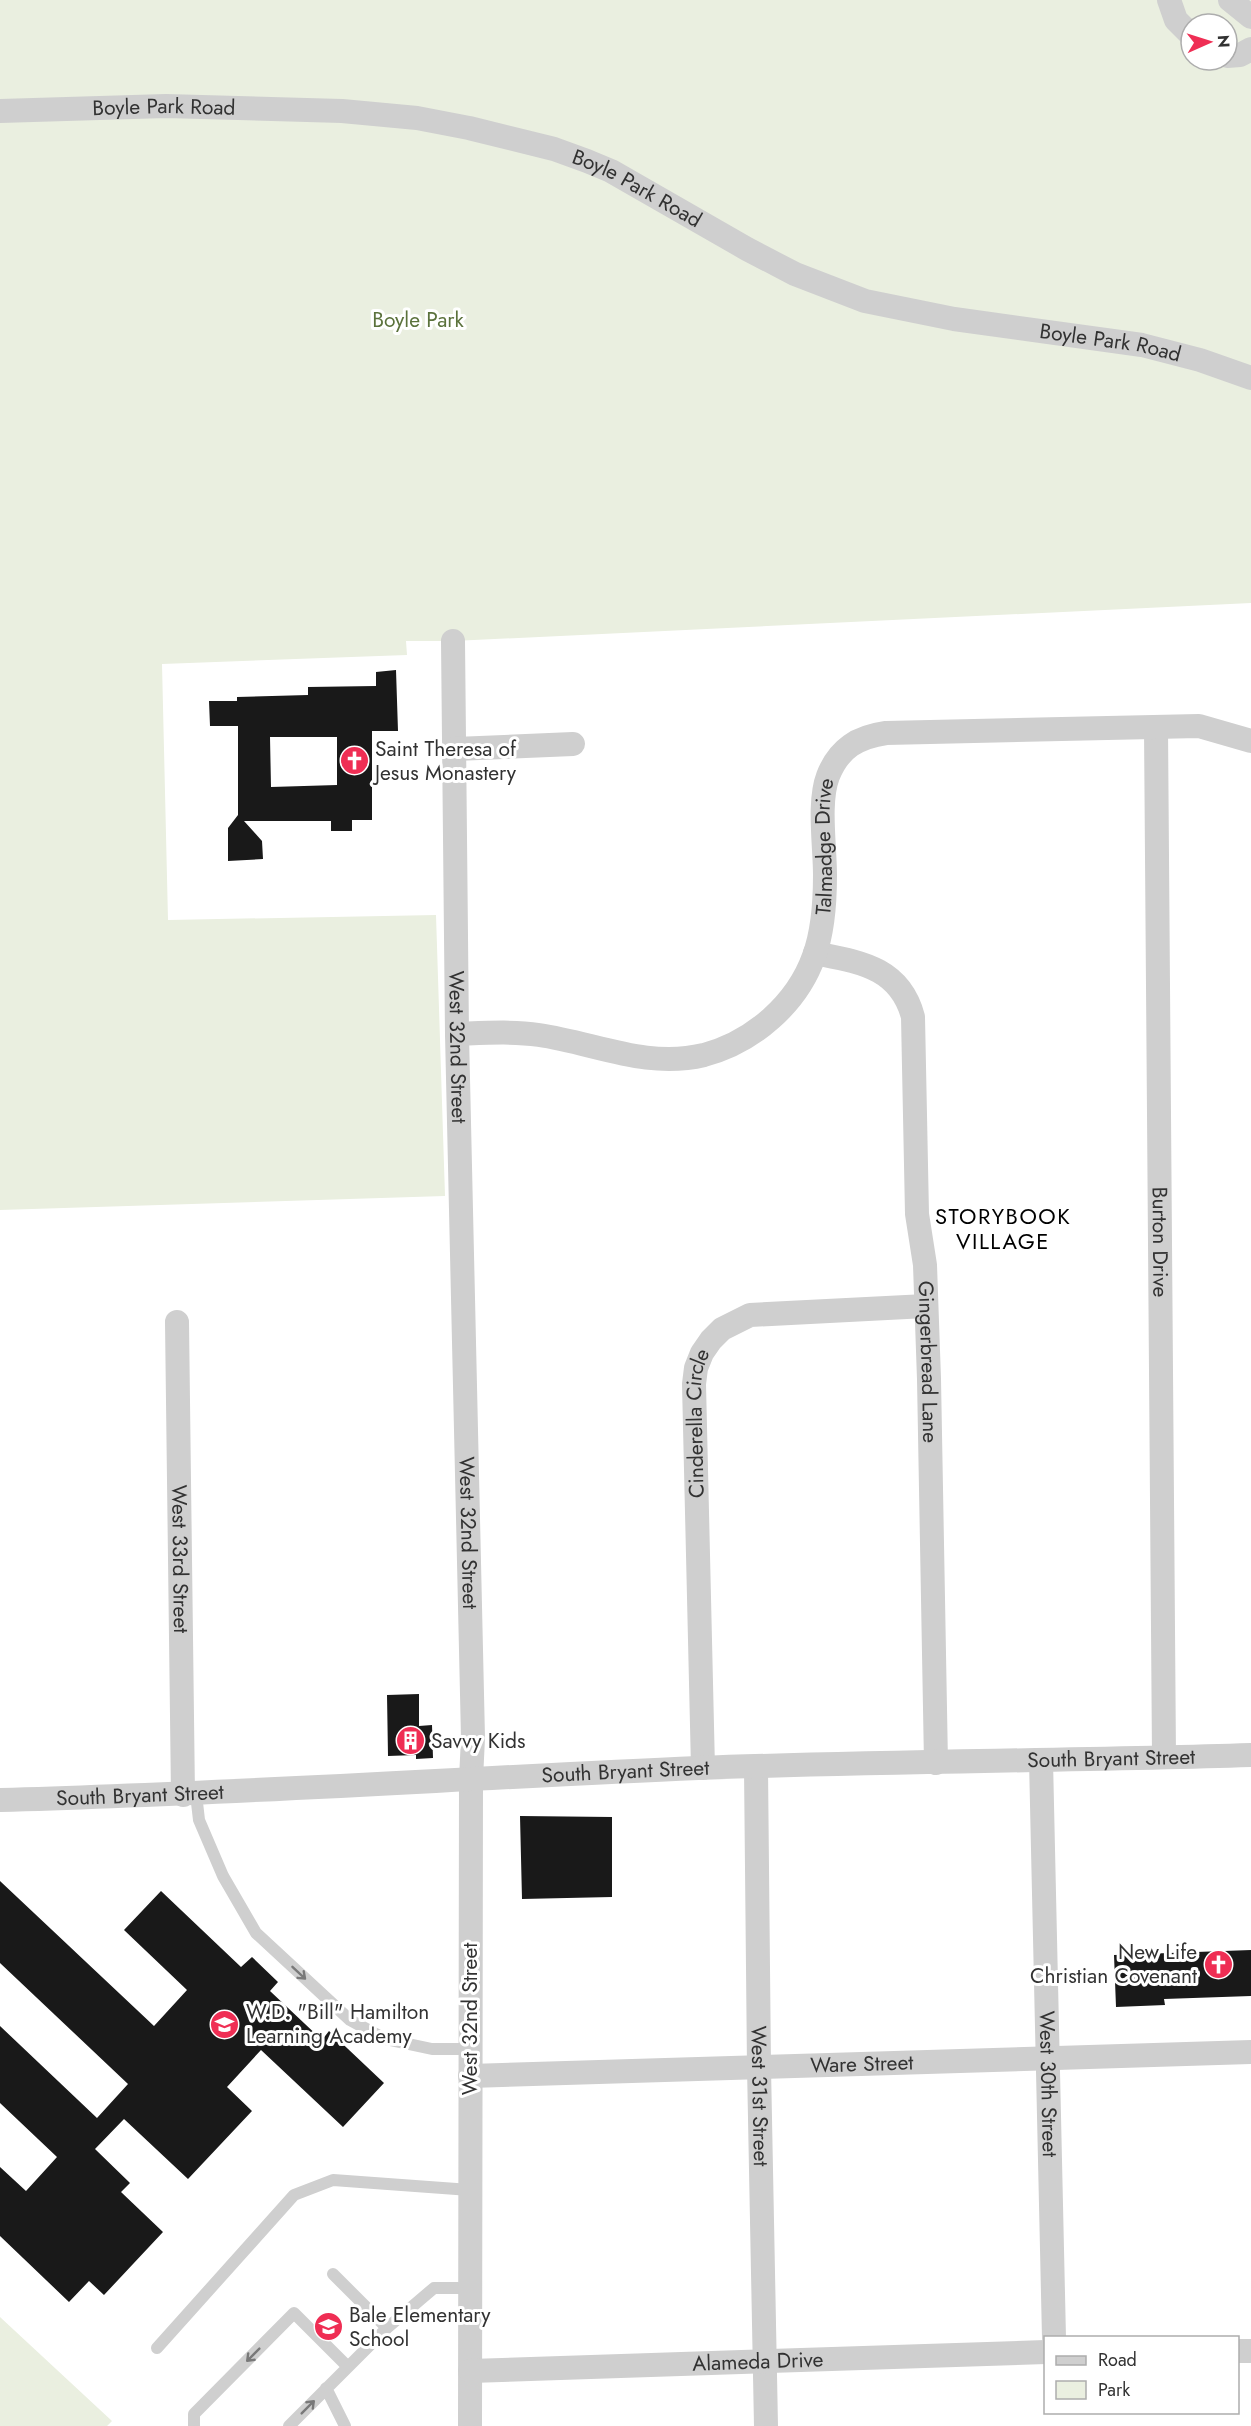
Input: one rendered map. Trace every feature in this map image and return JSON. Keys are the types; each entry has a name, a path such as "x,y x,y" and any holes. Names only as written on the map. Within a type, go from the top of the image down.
{"street":[{"path":"1168,0 1179,23"},
{"path":"1230,0 1251,17"},
{"name":"Boyle Park Road","path":"0,111 166,106 342,111 417,118 468,128 554,149 611,171 795,274 866,301 954,320 1142,345 1200,360 1251,378"},
{"name":"West 32nd Street","path":"453,640 457,1034 473,1726 470,2426"},
{"name":"Talmadge Drive","path":"457,1034 501,1032 539,1035 635,1058 670,1059 704,1054 727,1047 768,1022 800,986 816,953 823,912 825,878 825,788 835,762 851,743 867,735 1198,726 1251,741"},
{"name":"Burton Drive","path":"1156,728 1164,1756"},
{"path":"455,749 573,744"},
{"name":"Gingerbread Lane","path":"816,953 851,960 879,970 897,984 909,1002 913,1017 916,1214 925,1265 936,1763"},
{"name":"Cinderella Circle","path":"703,1768 694,1384 696,1368 702,1353 722,1329 750,1315 926,1306"},
{"name":"West 33rd Street","path":"177,1322 190,1795"},
{"name":"South Bryant Street","path":"0,1800 190,1795 703,1768 1251,1755"},
{"name":"West 30th Street","path":"1041,1760 1054,2336"},
{"name":"West 31st Street","path":"756,1768 766,2426"},
{"name":"Ware Street","path":"470,2076 1251,2052"},
{"name":"Alameda Drive","path":"470,2371 1044,2352"}],"lane":[{"path":"190,1795 223,1876 256,1933 350,2020 385,2039 432,2049 470,2049"},
{"path":"157,2348 294,2195 333,2180 470,2190"},
{"path":"333,2274 387,2328"},
{"path":"289,2426 387,2328 434,2288 470,2288"},
{"path":"194,2426 194,2414 294,2313 348,2367"},
{"path":"326,2388 345,2426"}],"green space":[{"name":"Boyle Park","path":"0,0 1251,0 1251,603 453,641 406,641 407,655 162,664 168,920 436,915 445,1196 0,1210"},
{"path":"0,2317 112,2421 107,2426 0,2426"}],"building":[{"name":"Saint Theresa of Jesus Monastery","path":"396,670 398,731 372,731 372,820 352,820 352,831 331,831 331,821 244,821 262,841 263,859 228,861 228,828 238,815 238,726 210,726 209,701 237,701 237,697 308,695 308,687 376,686 376,672","holes":["270,737 337,737 337,785 271,787"]},
{"name":"Savvy Kids","path":"419,1694 419,1726 432,1725 433,1758 416,1759 416,1755 388,1756 387,1695"},
{"path":"520,1816 612,1817 612,1897 522,1899"},
{"name":"W.D. \"Bill\" Hamilton Learning Academy","path":"0,1881 154,2026 187,1990 124,1930 161,1891 241,1967 252,1957 278,1982 270,1991 322,2040 329,2031 384,2083 343,2127 261,2050 227,2087 252,2111 188,2179 124,2119 95,2149 130,2183 121,2192 163,2232 104,2295 89,2281 69,2302 0,2236 0,2167 26,2191 57,2157 0,2103 0,2026 97,2118 128,2084 0,1963"},
{"path":"1251,1950 1251,1996 1164,1999 1165,2005 1116,2007 1114,1955"}],"place":[{"name":"Saint Theresa of Jesus Monastery","path":"354,761"},
{"name":"Savvy Kids","path":"410,1741"},
{"name":"New Life Christian Covenant","path":"1218,1964"},
{"name":"W.D. \"Bill\" Hamilton Learning Academy","path":"225,2024"},
{"name":"Bale Elementary School","path":"328,2327"}],"district":[{"name":"STORYBOOK VILLAGE","path":"1003,1228"}]}
